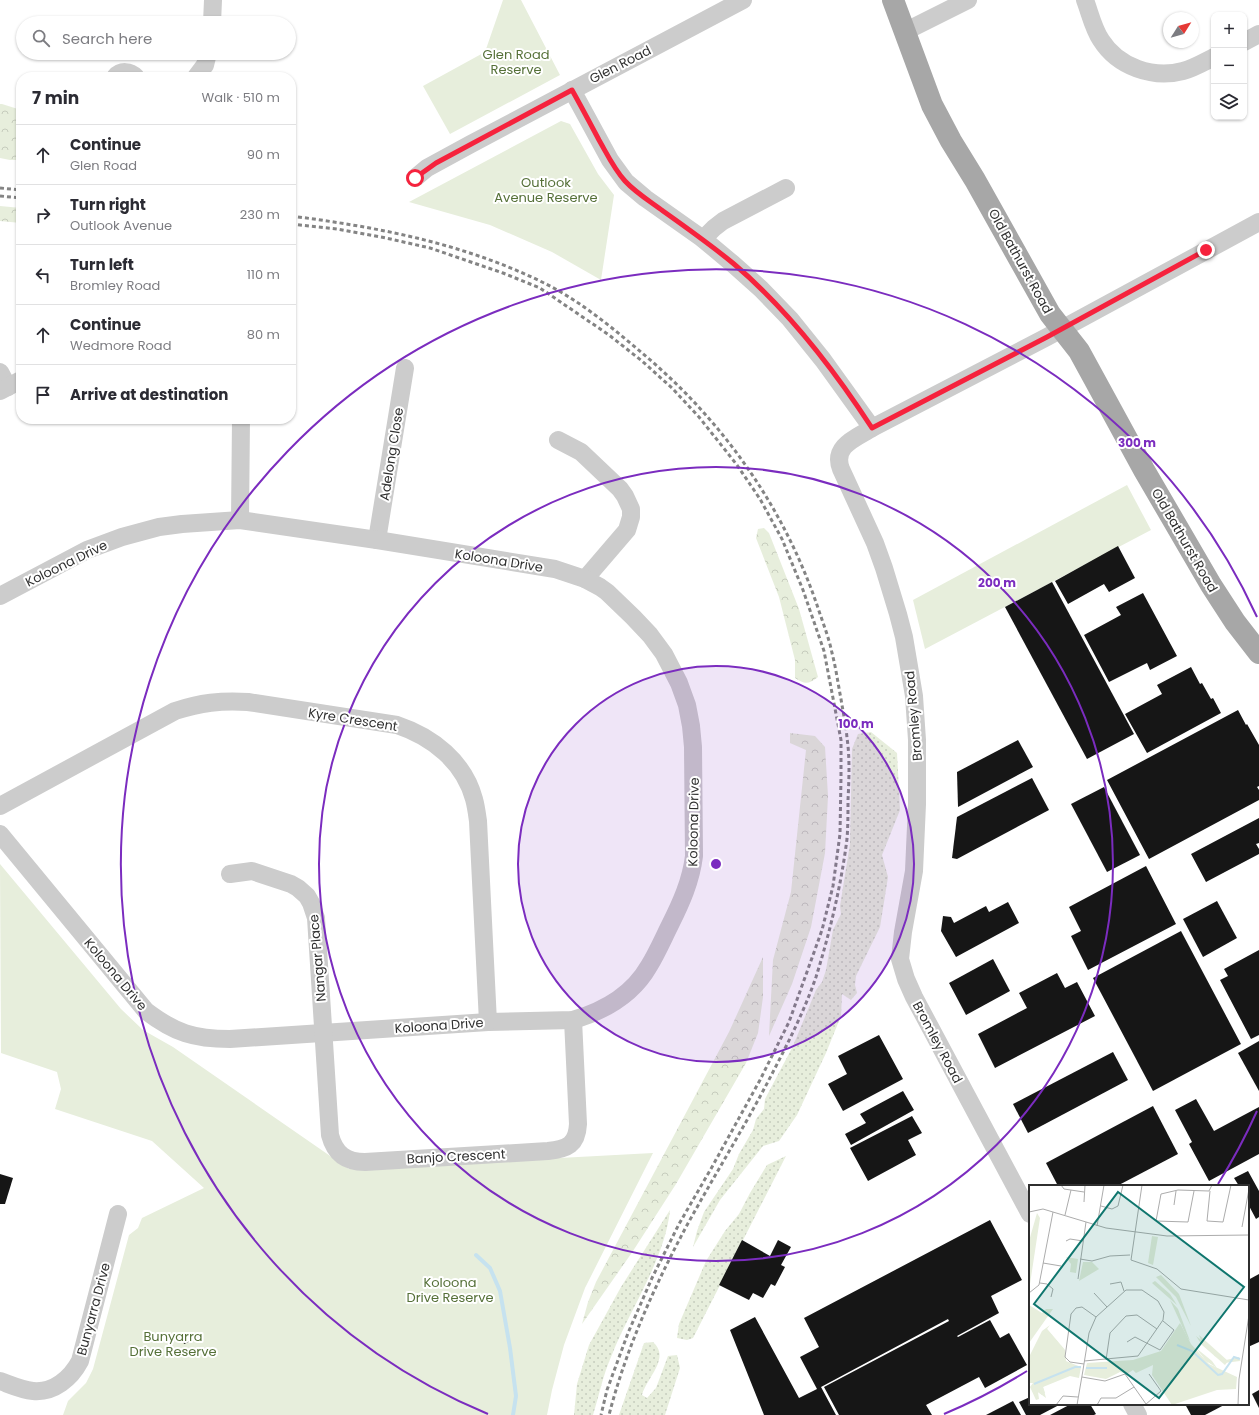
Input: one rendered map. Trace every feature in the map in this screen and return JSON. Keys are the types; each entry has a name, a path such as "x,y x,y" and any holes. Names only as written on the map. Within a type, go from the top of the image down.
{"main road":[{"name":"Old Bathurst Road","path":"893,0 928,94 941,122 976,180 1050,314 1079,351 1144,470 1211,585 1235,622 1259,653"}],"street":[{"path":"212,16 213,0"},
{"name":"Glen Road","path":"415,178 436,163 572,90 716,6 743,0"},
{"path":"904,32 968,0"},
{"path":"1085,0 1101,41 1114,55 1130,66 1148,72 1168,74 1190,69 1211,58"},
{"path":"1247,40 1259,34"},
{"path":"200,72 205,65 206,60"},
{"path":"572,90 610,160 626,182 703,239 746,275 790,319 840,381 872,428"},
{"path":"703,239 714,228 723,222 786,188"},
{"name":"Bromley Road","path":"1029,1212 914,997 906,979 900,959 903,932 914,871 917,740 914,696 904,637 898,614 875,543 841,469 839,460 840,453 844,446 872,428 1062,329 1259,222"},
{"name":"Adelong Close","path":"377,540 405,368"},
{"path":"240,520 241,424"},
{"path":"558,440 581,452 620,489 629,502 631,509 631,517 627,530 585,579"},
{"name":"Koloona Drive","path":"0,596 87,550 122,537 159,527 240,520 377,540 555,569 585,579 607,592 650,635 670,664 684,695 690,716 693,747 694,856 690,879 681,903 652,962 640,979 619,999 595,1012 573,1020 488,1022 215,1039 185,1034 158,1020 142,1007 0,834"},
{"name":"Kyre Crescent","path":"0,806 175,711 202,703 226,701 248,702 397,725 413,731 442,749 455,762 464,776 474,800 478,821 488,1022"},
{"name":"Nangar Place","path":"230,874 252,872 291,884 302,892 311,903 316,918 322,1033"},
{"name":"Banjo Crescent","path":"322,1033 332,1141 335,1148 345,1158 355,1162 365,1162 565,1148 577,1136 578,1124 573,1020"},
{"name":"Bunyarra Drive","path":"0,1381 27,1390 40,1391 61,1384 70,1377 80,1361 118,1214"},
{"path":"1133,1405 1138,1415"}],"green space":[{"name":"Glen Road Reserve","path":"503,0 521,0 560,75 450,134 423,86 485,52"},
{"path":"0,104 2,104 16,108 16,160 0,158"},
{"name":"Outlook Avenue Reserve","path":"561,121 570,124 598,174 614,195 601,280 552,252 490,225 409,202"},
{"path":"0,206 16,208 16,223 0,221"},
{"path":"1127,485 1151,530 925,649 913,600"},
{"path":"764,528 769,533 799,609 818,677 807,683 795,678 795,660 779,597 756,538 758,529"},
{"path":"871,732 897,753 900,810 882,855 888,877 880,927 856,976 855,985 857,993 851,1000 842,994 841,1016 826,1053 797,1115 779,1141 763,1146 720,1200 693,1247 704,1212 733,1169 739,1154 753,1130 756,1119 764,1109 765,1099 793,1046 816,990 822,982 826,970 833,930 841,914 840,906 850,844 852,749 858,734"},
{"path":"790,733 815,736 825,747 828,796 825,853 811,927 792,984 769,1036 773,960 791,892 806,750 790,743"},
{"name":"Koloona Drive Reserve","path":"0,864 121,1009 143,1030 173,1047 349,1169 653,1153 585,1288 564,1345 547,1415 63,1415 68,1401 86,1383 93,1369 129,1235 138,1228 142,1218 204,1188 152,1141 55,1109 61,1089 57,1072 1,1053"},
{"path":"763,957 763,997 758,1033 746,1063 676,1184 633,1251 582,1324 588,1302 596,1282 729,1032"},
{"path":"786,1156 693,1338 687,1340 677,1338 679,1324 706,1261 725,1231 739,1214 767,1165"},
{"path":"670,1210 667,1229 654,1266 618,1339 603,1378 593,1415 574,1415 577,1384 589,1345 621,1287"},
{"path":"653,1342 658,1348 660,1354 659,1361 642,1395 647,1398 656,1388 668,1356 677,1355 680,1368 665,1415 619,1415 644,1343"}],"building":[{"path":"1118,546 1135,578 1109,592 1104,584 1068,604 1055,581"},
{"path":"1052,582 1134,734 1087,759 1005,607"},
{"path":"1143,593 1177,656 1150,670 1147,663 1109,682 1084,635 1121,615 1116,607"},
{"path":"1191,667 1200,684 1202,683 1211,699 1213,698 1221,713 1147,753 1125,714 1162,694 1157,685"},
{"path":"1238,710 1259,745 1259,786 1257,787 1259,790 1259,800 1149,859 1107,780"},
{"path":"1018,740 1033,767 958,807 957,772"},
{"path":"1032,778 1049,810 957,859 952,858 957,817"},
{"path":"1104,787 1140,855 1107,872 1071,804"},
{"path":"1259,818 1259,843 1256,844 1259,849 1259,854 1206,882 1191,854"},
{"path":"1146,866 1176,924 1088,970 1071,936 1081,931 1069,907"},
{"path":"1217,901 1237,938 1203,957 1183,919"},
{"path":"1008,902 1019,923 956,957 941,931 943,916 951,917 954,923 986,906 989,912"},
{"path":"1181,931 1241,1044 1153,1091 1093,978"},
{"path":"1259,950 1259,1035 1251,1039 1220,980 1228,976 1224,969"},
{"path":"993,959 1010,991 966,1015 949,983"},
{"path":"1057,973 1065,988 1077,982 1095,1016 995,1068 978,1034 1027,1008 1019,993"},
{"path":"879,1035 903,1079 843,1111 828,1084 847,1074 838,1056"},
{"path":"1259,1041 1259,1091 1238,1053"},
{"path":"1113,1052 1128,1080 1028,1133 1013,1104"},
{"path":"903,1091 914,1110 851,1145 845,1134 866,1123 860,1114"},
{"path":"1196,1099 1214,1131 1259,1107 1259,1154 1209,1181 1189,1144 1192,1142 1175,1110"},
{"path":"1153,1106 1178,1154 1119,1185 1057,1185 1046,1163"},
{"path":"912,1116 922,1133 908,1140 916,1155 868,1181 850,1148"},
{"path":"1248,1171 1259,1191 1259,1217 1256,1219 1249,1206 1249,1185 1238,1185 1234,1178"},
{"path":"0,1174 13,1178 5,1204 0,1204"},
{"path":"990,1220 1022,1280 991,1296 999,1313 957,1336 958,1337 990,1320 1000,1338 1009,1333 1027,1365 985,1388 979,1377 926,1405 932,1415 839,1415 824,1387 949,1321 948,1319 821,1387 836,1415 764,1415 730,1330 755,1317 799,1398 817,1389 800,1357 819,1347 804,1318"},
{"path":"742,1240 770,1256 778,1240 791,1247 781,1265 785,1267 775,1286 771,1284 763,1298 753,1293 749,1300 719,1285"},
{"path":"1259,1274 1259,1342 1249,1347 1249,1279"},
{"path":"189,1336 191,1341 184,1344 182,1338"},
{"path":"1259,1390 1259,1408 1252,1394"},
{"path":"1029,1397 1029,1405 1059,1405 1040,1415 1026,1415 1019,1402"},
{"path":"1013,1401 1021,1415 986,1415"},
{"path":"1069,1405 1091,1405 1096,1414 1094,1415 1050,1415"},
{"path":"1186,1405 1224,1405 1205,1415 1191,1415"}],"waterway":[{"path":"476,1255 490,1268 500,1291 510,1348 516,1396 513,1415"}],"railway":[{"path":"0,188 16,190"},
{"path":"0,196 16,198"},
{"path":"296,217 387,231 418,238 480,256 540,281 555,289 583,306 610,326 676,384 703,412 750,471 770,503 788,537 804,572 831,647 848,746 848,824 845,857 821,960 807,1001 786,1047 764,1090 686,1227 652,1295 632,1342 609,1415"},
{"path":"296,225 337,229 430,248 503,273 540,288 609,335 642,361 672,388 699,417 737,465 760,499 782,539 803,590 824,651 841,740 841,777 840,834 833,886 822,930 789,1022 760,1080 679,1224 652,1278 628,1333 607,1390 601,1415"}],"route":[{"path":"415,178 427,168 572,90 610,160 626,182 703,239 761,289 805,337 840,381 872,428 1047,337 1206,250"}],"park label":[{"name":"Bunyarra Drive Reserve","path":"173,1344"}]}
